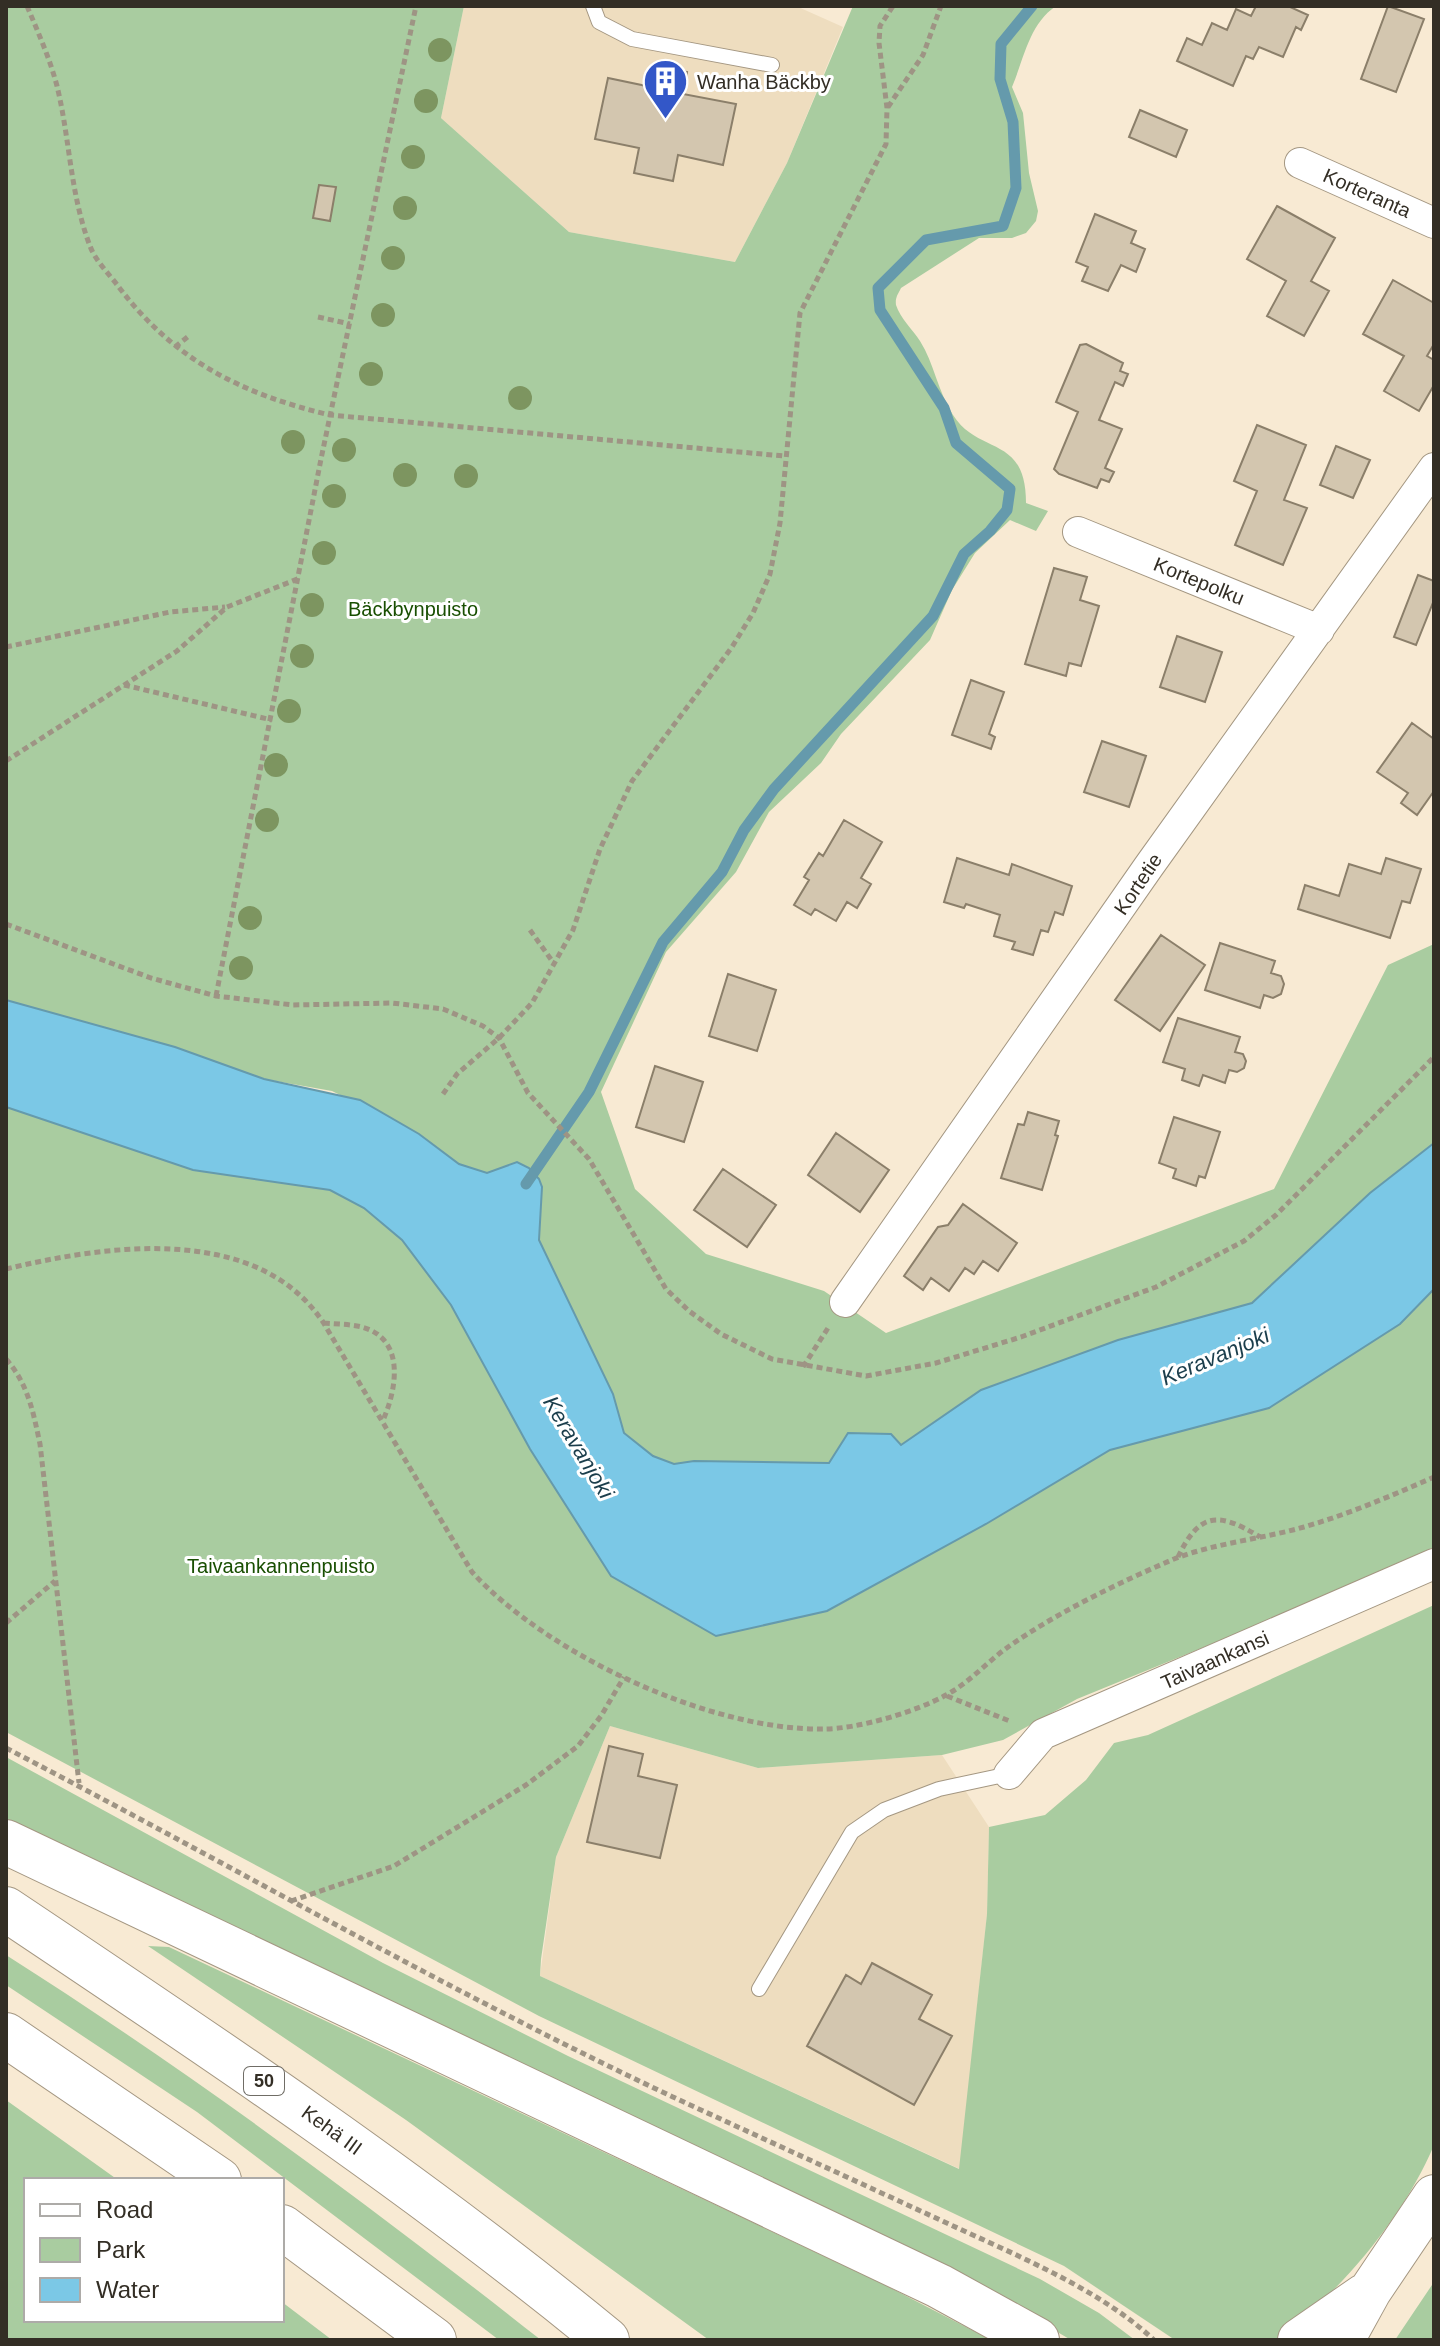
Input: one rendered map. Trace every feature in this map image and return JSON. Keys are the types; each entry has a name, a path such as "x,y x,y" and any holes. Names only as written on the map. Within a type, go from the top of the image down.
{"highway":[{"path":"6,1842 939,2286 1037,2340"},
{"name":"Kehä III","path":"6,1909 272,2087 515,2264 607,2340"},
{"path":"6,2035 216,2178"},
{"path":"284,2228 434,2340"}],"street":[{"name":"Korteranta","path":"1300,163 1434,223"},
{"name":"Kortetie","path":"845,1302 1149,866 1434,468"},
{"name":"Kortepolku","path":"1078,532 1319,630"},
{"name":"Taivaankansi","path":"1009,1774 1043,1734 1434,1564"},
{"path":"1343,2340 1370,2291 1434,2196"},
{"path":"1299,2340 1370,2291"}],"lane":[{"path":"593,6 599,22 632,39 772,65"},
{"path":"759,1989 852,1832 884,1810 939,1789 1009,1774"}],"path":[{"path":"27,6 57,86 73,188 91,250 128,299 196,364 270,398 330,415 784,456"},
{"path":"216,996 330,415 416,6"},
{"path":"443,1094 457,1074 499,1038 532,1003 573,930 612,820 632,781 753,613 776,550 800,313 886,144 887,108 879,43 880,26 893,6"},
{"path":"887,108 923,55 941,6"},
{"path":"318,317 350,324"},
{"path":"175,347 190,335"},
{"path":"6,647 170,612 227,607 300,578"},
{"path":"6,761 177,651 227,607"},
{"path":"123,684 272,720"},
{"path":"6,924 151,978 216,996 293,1005 392,1003 443,1009 483,1026 499,1038 528,1093 589,1159 666,1289 721,1334 772,1359 866,1376 936,1363 1106,1306 1199,1266 1244,1241 1276,1215 1434,1057"},
{"path":"530,930 555,965"},
{"path":"6,1269 97,1251 154,1247 193,1251 265,1272 294,1289 323,1322 384,1418 472,1572 496,1598 523,1620 576,1654 661,1694 784,1727 825,1729 860,1724 946,1695 1009,1646 1102,1593 1177,1558 1261,1538 1376,1503 1434,1477"},
{"path":"803,1367 845,1302"},
{"path":"323,1322 362,1327 374,1332 388,1346 396,1378 384,1418"},
{"path":"6,1359 19,1374 29,1395 40,1444 79,1784"},
{"path":"1177,1558 1195,1526 1209,1520 1225,1519 1261,1538"},
{"path":"6,1623 55,1581"},
{"path":"290,1901 394,1866 526,1785 578,1746 601,1716 624,1677"},
{"path":"946,1695 1043,1734"},
{"path":"6,1748 79,1784 436,1981 671,2096 1042,2269 1101,2302 1154,2340"}],"shaded area":[{"path":"464,6 796,6 843,27 787,163 735,262 569,232 441,118"},
{"path":"610,1726 758,1768 942,1755 989,1827 987,1914 960,2169 540,1976 556,1857"}],"green space":[{"name":"Bäckbynpuisto","path":"6,6 464,6 441,118 569,232 735,262 787,163 853,6 1056,6 1033,32 1012,87 1023,113 1029,173 1038,211 1036,221 1026,233 1012,238 979,238 901,288 896,303 900,315 925,350 953,415 975,436 1010,456 1024,481 1026,503 1048,511 1036,531 1010,520 975,553 952,590 930,640 841,734 821,763 769,812 736,872 666,952 601,1092 635,1189 706,1254 824,1291 886,1333 1274,1189 1388,965 1434,944 1434,1143 1370,1193 1252,1303 1118,1340 981,1390 901,1445 829,1463 694,1461 674,1464 653,1456 624,1433 613,1394 539,1240 542,1187 517,1162 487,1173 458,1164 419,1134 332,1091 264,1079 175,1047 6,1000"},
{"name":"Taivaankannenpuisto","path":"6,1107 193,1170 330,1190 364,1208 402,1240 451,1305 530,1449 611,1576 828,1611 986,1524 1110,1450 1269,1408 1400,1324 1434,1289 1434,1547 1297,1609 1077,1699 1003,1740 942,1755 758,1768 610,1726 556,1857 541,1959 540,1976 959,2169 987,1914 989,1827 1045,1815 1086,1780 1114,1743 1148,1735 1434,1605 1434,2145 1406,2199 1346,2277 1276,2340 1175,2340 1064,2266 539,2016 6,1732"},
{"path":"6,1757 383,1963 568,2056 1040,2279 1099,2313 1135,2340 1071,2340 940,2263 6,1821"},
{"path":"148,1946 169,1947 883,2284 991,2340 709,2340 406,2120"},
{"path":"6,1955 144,2046 278,2141 541,2340 499,2340 197,2112 6,1985"},
{"path":"6,2100 115,2178 24,2178 24,2322 284,2322 284,2304 332,2340 6,2340"},
{"path":"1434,2282 1434,2340 1395,2340"}],"water":[{"name":"Keravanjoki","path":"6,1000 175,1047 264,1079 360,1100 419,1134 459,1164 487,1173 517,1162 529,1168 542,1187 539,1240 613,1394 624,1433 653,1456 674,1464 694,1461 829,1463 848,1433 891,1434 901,1445 981,1390 1118,1340 1252,1303 1370,1193 1434,1143 1434,1289 1400,1324 1269,1408 1110,1450 986,1524 827,1611 716,1636 611,1576 530,1449 451,1305 402,1240 364,1208 330,1190 193,1170 6,1107"}],"building":[{"path":"1256,6 1288,6 1308,15 1301,30 1296,27 1283,57 1259,47 1253,59 1246,56 1233,86 1177,61 1187,38 1202,45 1212,23 1227,30 1236,9 1251,16"},
{"path":"1388,6 1424,19 1396,92 1361,79"},
{"name":"Wanha Bäckby","path":"660,66 687,72 683,94 736,104 723,165 678,155 673,181 634,173 639,148 595,139 608,78 656,88"},
{"path":"1140,110 1187,130 1176,157 1129,137"},
{"path":"319,185 336,187 330,221 313,218"},
{"path":"1277,206 1335,238 1311,281 1329,291 1304,336 1267,316 1286,281 1247,259"},
{"path":"1095,214 1136,231 1131,243 1145,249 1136,272 1121,265 1108,291 1082,281 1088,267 1076,262"},
{"path":"1393,280 1434,303 1434,344 1427,356 1434,360 1434,385 1419,411 1384,391 1404,356 1363,334"},
{"path":"1086,344 1123,363 1120,371 1128,374 1123,386 1115,382 1099,420 1122,429 1105,468 1114,472 1109,482 1101,479 1097,488 1059,474 1054,469 1078,412 1056,402 1080,345"},
{"path":"1257,425 1306,445 1284,500 1307,508 1283,565 1235,545 1257,491 1234,481"},
{"path":"1336,446 1370,460 1353,498 1320,485"},
{"path":"1054,568 1087,577 1080,600 1099,606 1081,666 1069,663 1066,676 1025,664"},
{"path":"1418,575 1434,581 1434,600 1416,645 1394,637"},
{"path":"1177,636 1222,652 1205,702 1160,687"},
{"path":"971,680 1004,692 989,734 995,737 991,749 952,735"},
{"path":"1412,723 1434,739 1434,791 1417,815 1401,803 1408,793 1377,772"},
{"path":"1102,741 1146,756 1129,807 1084,792"},
{"path":"844,820 882,842 861,878 871,884 857,908 847,902 836,921 815,909 811,915 794,905 809,880 804,877 819,853 823,856"},
{"path":"957,858 1009,875 1012,864 1072,886 1063,915 1055,912 1048,932 1041,930 1033,955 1012,949 1015,942 994,936 1000,915 966,904 964,908 944,902"},
{"path":"1386,858 1421,869 1410,903 1402,901 1390,938 1298,909 1305,885 1339,896 1349,864 1381,874"},
{"path":"1161,935 1205,965 1160,1031 1115,1000"},
{"path":"1220,943 1275,961 1271,973 1281,976 1284,984 1281,994 1273,998 1264,995 1260,1008 1205,990"},
{"path":"728,974 776,990 757,1051 709,1036"},
{"path":"1178,1018 1240,1037 1235,1052 1243,1054 1246,1061 1244,1068 1237,1072 1229,1070 1225,1083 1203,1075 1199,1086 1182,1080 1185,1069 1163,1062"},
{"path":"655,1066 703,1082 684,1142 636,1127"},
{"path":"1028,1112 1059,1121 1055,1135 1058,1136 1042,1190 1001,1178 1018,1124 1024,1125"},
{"path":"1174,1117 1220,1132 1205,1178 1199,1176 1196,1186 1173,1178 1176,1169 1159,1163"},
{"path":"836,1133 889,1170 860,1212 808,1175"},
{"path":"723,1169 776,1205 747,1247 694,1210"},
{"path":"963,1204 1017,1243 998,1271 983,1261 974,1274 965,1268 949,1291 931,1278 923,1290 904,1276 938,1227 948,1225"},
{"path":"609,1746 643,1754 638,1776 677,1785 660,1858 587,1842"},
{"path":"872,1963 932,1995 919,2019 952,2036 914,2105 807,2046 846,1975 861,1984"}],"waterway":[{"path":"526,1184 589,1092 663,942 722,872 744,830 774,789 933,616 964,554 990,531 1007,510 1010,489 956,443 944,408 880,310 878,288 926,240 1003,226 1016,188 1013,122 1000,79 1001,44 1032,6"}],"place":[{"name":"Wanha Bäckby","path":"666,121"}]}
